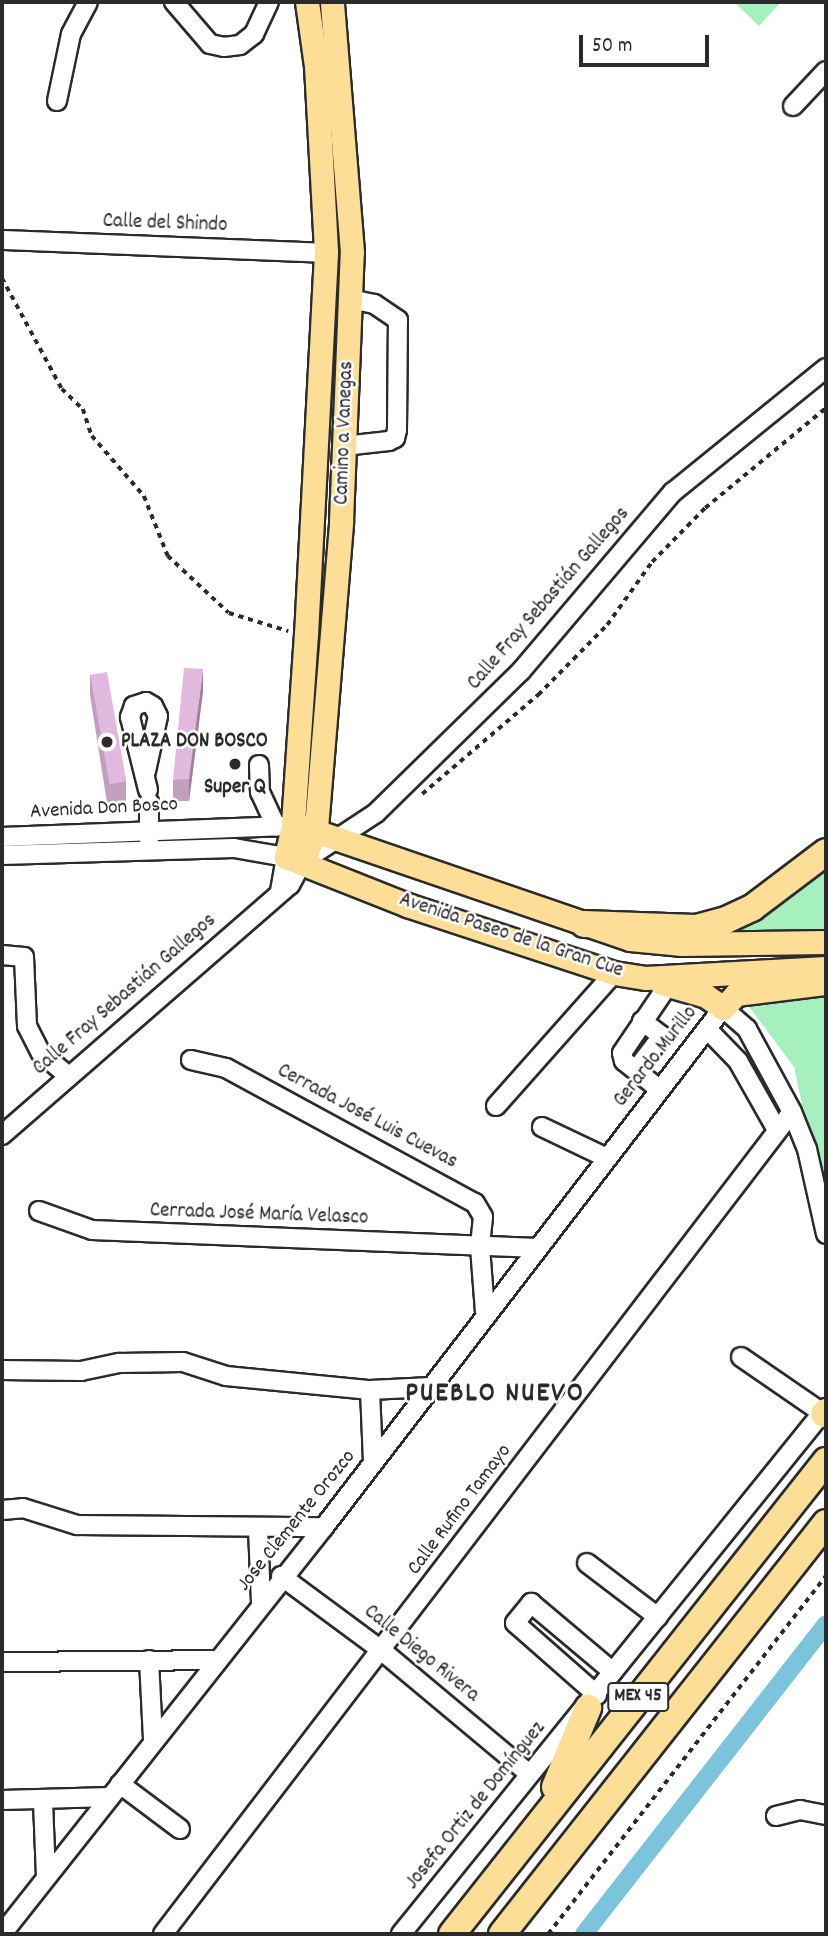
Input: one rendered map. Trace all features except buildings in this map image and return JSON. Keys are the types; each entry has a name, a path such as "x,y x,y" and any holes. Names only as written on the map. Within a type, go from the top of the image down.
{"highway":[{"path":"584,924 696,929 726,920 752,908 826,852"},
{"name":"MEX 45","path":"452,1934 543,1815 826,1461"},
{"name":"MEX 45","path":"502,1934 826,1523"},
{"path":"543,1815 593,1701"}],"main road":[{"name":"Camino a Vanegas","path":"295,859 284,826 306,633 326,253 316,66 307,2"},
{"name":"Camino a Vanegas","path":"295,859 316,828 344,446 352,252 332,2"},
{"name":"Avenida Paseo de la Gran Cue","path":"284,826 316,828 401,861 630,939 682,944 826,942"},
{"name":"Avenida Paseo de la Gran Cue","path":"295,859 377,891 614,973 645,978 826,968"},
{"path":"377,891 369,881 374,866 401,861"},
{"path":"645,978 706,996 723,1008 736,994 826,983"}],"street":[{"path":"57,101 71,34 88,2"},
{"path":"174,2 210,44 240,45 260,26 269,2"},
{"path":"189,2 192,24"},
{"path":"793,106 826,71"},
{"name":"Calle del Shindo","path":"2,240 326,253"},
{"path":"344,446 389,441 395,438 397,429 399,324 392,314 374,304 350,299"},
{"name":"Calle Fray Sebastián Gallegos","path":"2,1135 67,1075 290,885 295,859 342,838 376,813 522,671 673,492 826,368"},
{"path":"259,765 260,792 284,826"},
{"path":"146,771 150,850"},
{"name":"Avenida Don Bosco","path":"2,837 149,828 284,826"},
{"name":"Avenida Don Bosco","path":"2,855 226,847 295,859"},
{"path":"2,956 24,957 27,1026 41,1053 67,1075"},
{"path":"496,1106 614,973"},
{"path":"659,1088 636,1070 622,1053 668,985"},
{"path":"723,1008 747,1029 792,1112 807,1149 826,1234"},
{"name":"Gerardo Murillo","path":"624,1134 723,1008"},
{"path":"636,1070 662,1036 642,1021"},
{"path":"706,1029 738,1061 777,1130"},
{"name":"Cerrada José Luis Cuevas","path":"191,1060 226,1068 467,1197 483,1217 480,1247"},
{"name":"Calle Rufino Tamayo","path":"163,1934 792,1112"},
{"path":"542,1127 605,1157"},
{"name":"Jose Clemente Orozco","path":"2,1934 281,1576 324,1527 485,1312 538,1248 624,1134"},
{"name":"Cerrada José María Velasco","path":"39,1211 92,1230 538,1248"},
{"path":"480,1247 485,1312"},
{"path":"741,1357 825,1411"},
{"path":"2,1370 75,1372 118,1363 183,1362 226,1376 370,1390 431,1387"},
{"path":"370,1390 373,1463"},
{"name":"Josefa Ortiz de Domínguez","path":"401,1934 528,1773 593,1701 613,1672 825,1411"},
{"path":"2,1510 23,1508 77,1525 324,1527"},
{"path":"258,1528 261,1602"},
{"path":"587,1563 658,1617"},
{"name":"Calle Diego Rivera","path":"281,1576 382,1650 528,1773"},
{"path":"593,1701 515,1623 531,1603 613,1672"},
{"path":"149,1660 153,1738"},
{"path":"2,1662 216,1660"},
{"path":"2,1800 43,1802 115,1791 180,1829"},
{"path":"43,1802 46,1877"},
{"path":"776,1816 800,1810 826,1815"}],"path":[{"path":"2,278 62,389 83,409 92,436 144,496 168,556 229,613 273,629 306,633"},
{"path":"413,802 538,695 607,625 652,562 705,508 826,408"},
{"path":"548,1934 826,1575"}],"green space":[{"path":"734,2 781,2 759,26"},
{"path":"826,860 826,933 732,932"},
{"path":"826,994 826,1216 794,1067 744,1000"}],"waterway":[{"path":"584,1934 826,1624"}],"place":[{"name":"PLAZA DON BOSCO","path":"107,742"},
{"name":"Super Q","path":"235,764"}],"district":[{"name":"PUEBLO NUEVO","path":"495,1395"}]}
